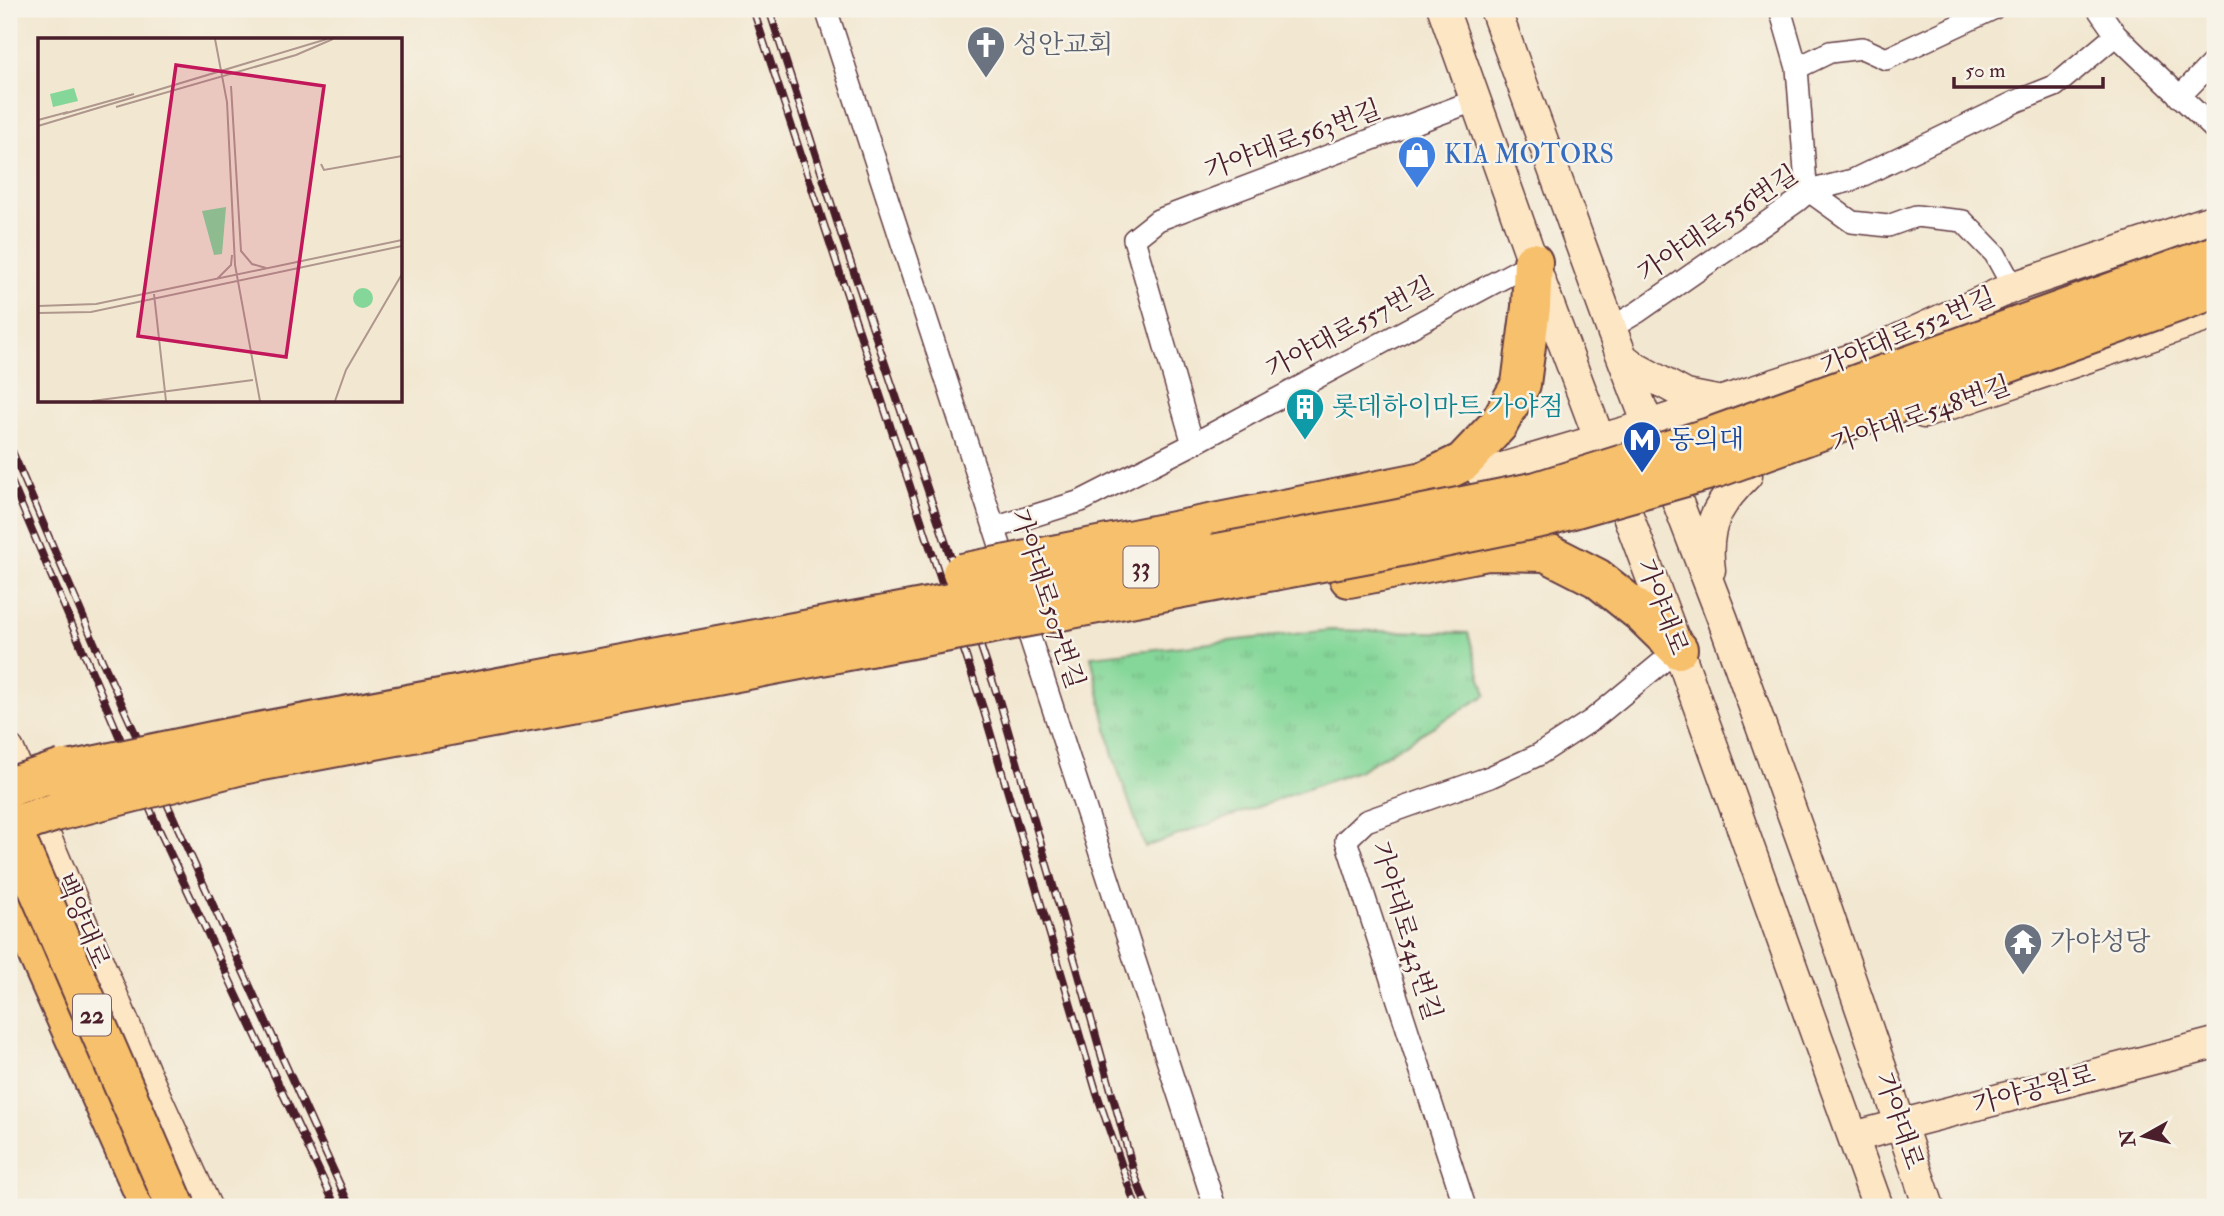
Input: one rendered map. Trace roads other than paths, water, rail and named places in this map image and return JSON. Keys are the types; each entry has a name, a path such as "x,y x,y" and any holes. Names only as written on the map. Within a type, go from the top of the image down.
{"highway":[{"name":"33","path":"23,803 244,734 1537,491 1710,437 2215,255"},
{"path":"23,803 220,718 1424,481 1463,462 1498,425 1521,384 1531,307 1531,256"},
{"name":"33","path":"23,803 242,765 1541,518 1717,468 2215,289"},
{"path":"23,803 255,788 1487,551 1546,552 1597,578 1641,613 1678,649"},
{"name":"22","path":"23,803 176,1207"},
{"name":"22","path":"9,887 150,1207"}],"main road":[{"name":"가야대로","path":"1443,9 1531,256 1678,649 1878,1207"},
{"name":"가야대로","path":"1495,9 1713,595 1823,899 1929,1207"},
{"name":"가야대로552번길","path":"1482,474 1649,425 1864,355 2012,287 2215,219"},
{"path":"1531,256 1553,283 1563,287 1572,284 1577,275 1575,229"},
{"name":"가야대로548번길","path":"1423,531 1676,498 2215,314"},
{"path":"1623,358 1686,395 1722,402"},
{"path":"1521,384 1510,440 1482,474 1450,493 1342,541 1423,531 1536,538 1559,559"},
{"path":"1713,595 1708,555 1710,530 1727,495 1747,475"},
{"name":"백양대로","path":"9,750 23,803 65,883 146,1075 206,1207"},
{"path":"9,887 10,871 37,860 65,883"},
{"path":"9,915 136,1207"},
{"name":"가야공원로","path":"1853,1137 2215,1043"}],"street":[{"name":"가야대로507번길","path":"826,9 1215,1207"},
{"path":"1780,9 1797,68 1809,191 1853,222 1888,226 1916,216 1963,221 1995,254 2012,287"},
{"path":"1797,68 1830,52 1862,48 1886,59 1993,9"},
{"path":"2108,11 2116,35 2215,130"},
{"name":"가야대로556번길","path":"1612,328 1695,273 1809,191 1853,180 2056,86 2116,35"},
{"path":"2179,97 2215,60"},
{"name":"가야대로563번길","path":"1193,444 1134,239 1158,220 1476,100"},
{"name":"가야대로557번길","path":"994,528 1081,501 1193,444 1531,256"},
{"name":"가야대로543번길","path":"1465,1207 1346,840 1366,821 1465,786 1538,755 1592,720 1678,649"}],"railway":[{"path":"753,9 983,708 1097,1094 1136,1207"},
{"path":"769,9 842,237 1000,703 1135,1176 1147,1207"},
{"path":"9,444 96,647 350,1207"},
{"path":"9,476 155,821 336,1207"}],"place":[{"name":"성안교회","path":"986,79"},
{"name":"KIA MOTORS","path":"1417,189"},
{"name":"롯데하이마트 가야점","path":"1305,441"},
{"name":"동의대","path":"1642,474"},
{"name":"가야성당","path":"2023,976"}]}
